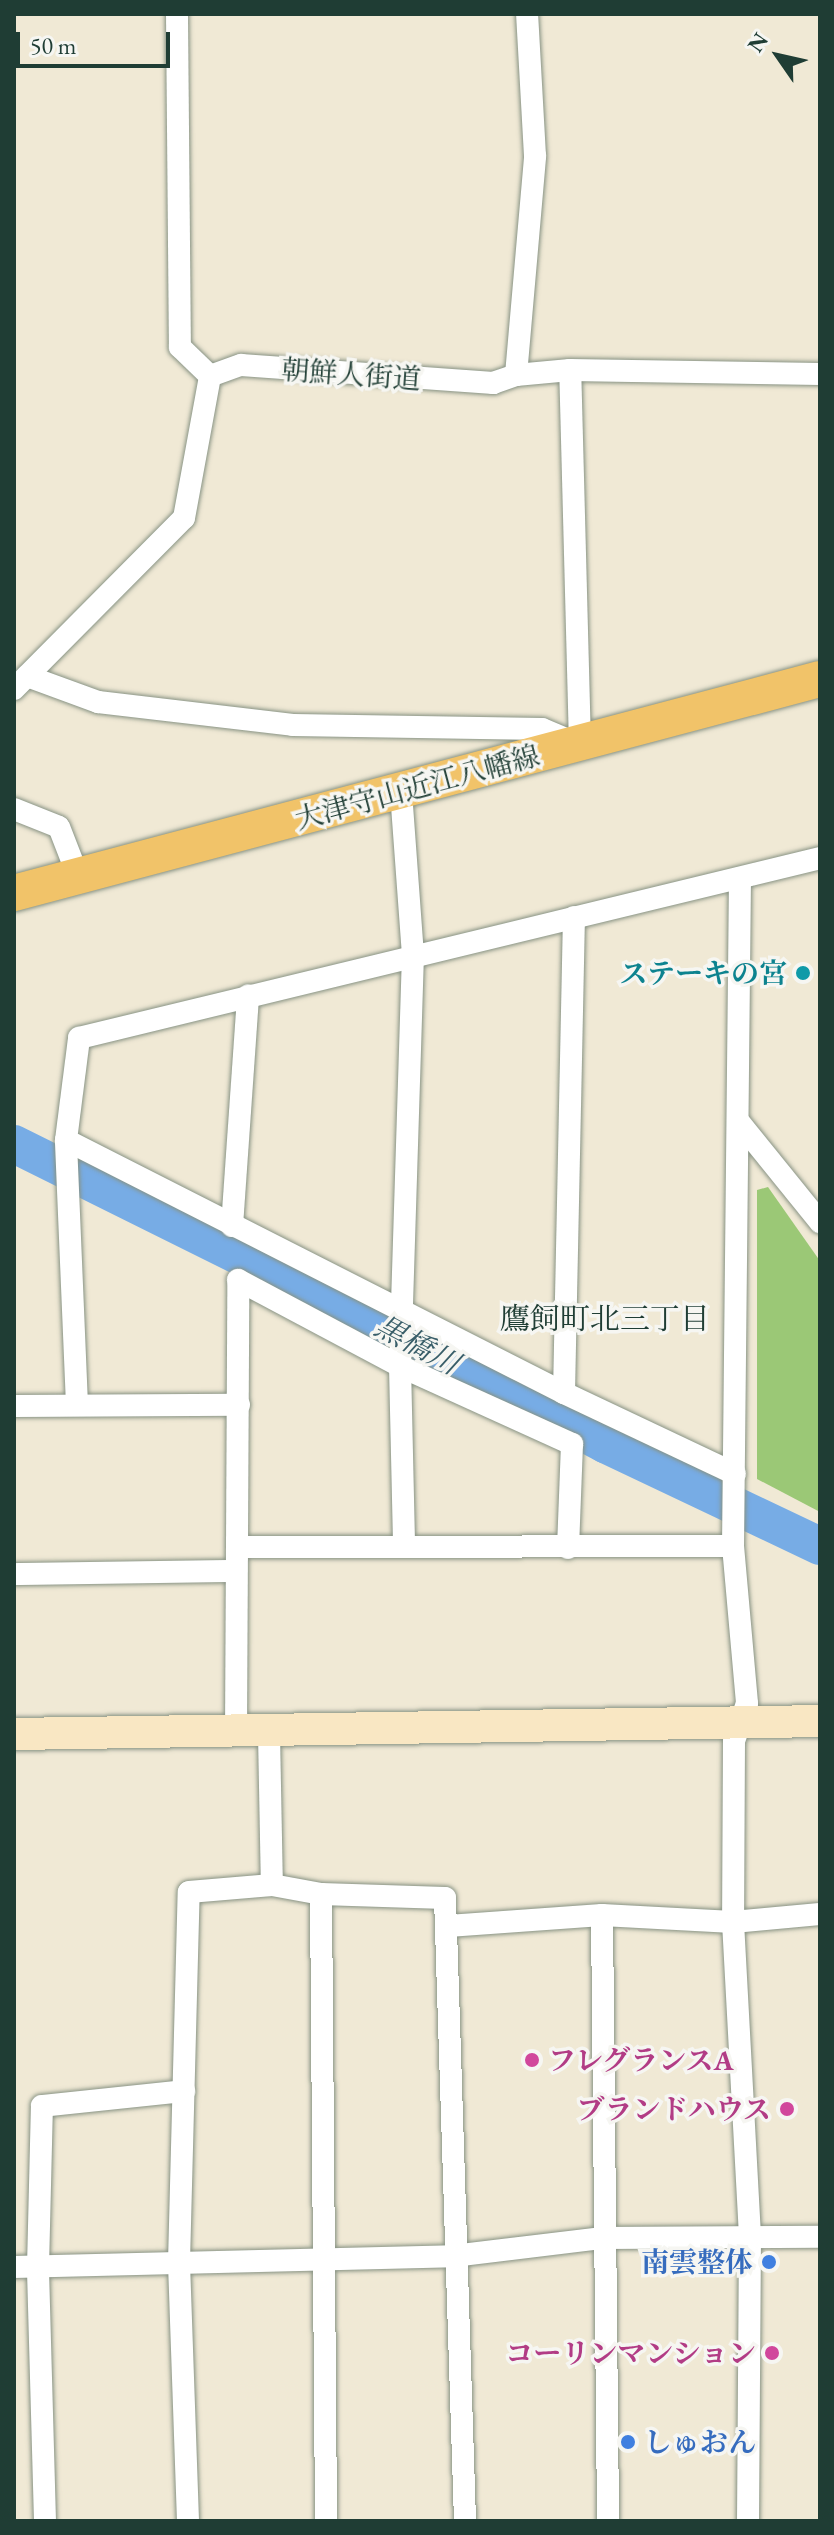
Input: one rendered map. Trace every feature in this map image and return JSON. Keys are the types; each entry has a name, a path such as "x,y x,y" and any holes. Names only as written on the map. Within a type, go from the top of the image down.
{"main road":[{"name":"大津守山近江八幡線","path":"14,893 820,679"}],"street":[{"path":"20,682 184,518 210,376 180,347 177,14"},
{"path":"516,375 535,156 527,14"},
{"name":"朝鮮人街道","path":"210,376 241,365 493,383 516,375 570,370 820,374"},
{"path":"20,682 98,702 293,725 542,729 580,745 570,370"},
{"path":"401,792 413,954 400,1366 404,1544"},
{"path":"14,809 59,827 78,876"},
{"path":"77,1405 66,1140 79,1038 413,954 820,858"},
{"path":"740,878 733,1546 747,1703 737,1724 733,1922 750,2236 748,2521"},
{"path":"564,1393 574,917"},
{"path":"232,1226 248,996"},
{"path":"739,1122 820,1222"},
{"path":"66,1140 734,1478"},
{"path":"236,1733 234,1571 239,1405 238,1280 400,1366 572,1444 568,1548"},
{"path":"14,1406 239,1405"},
{"path":"237,1547 404,1544 568,1548 733,1546"},
{"path":"14,1574 234,1571"},
{"path":"14,1734 269,1734 820,1721"},
{"path":"269,1734 272,1885"},
{"path":"188,2521 179,2262 189,1892 272,1885 321,1894 445,1898 453,2256 465,2521"},
{"path":"321,1894 326,2521"},
{"path":"448,1926 602,1915 733,1922 820,1914"},
{"path":"602,1915 601,2238 608,2521"},
{"path":"45,2521 38,2267 42,2106 184,2091"},
{"path":"14,2267 453,2256 601,2238 820,2237"}],"green space":[{"path":"768,1187 820,1261 820,1512 757,1479 757,1190"}],"waterway":[{"name":"黒橋川","path":"14,1144 385,1328 605,1444 820,1546"}],"place":[{"name":"ステーキの宮","path":"803,973"},
{"name":"フレグランスA","path":"532,2060"},
{"name":"ブランドハウス","path":"787,2109"},
{"name":"南雲整体","path":"769,2262"},
{"name":"コーリンマンション","path":"772,2353"},
{"name":"しゅおん","path":"628,2442"}],"district":[{"name":"鷹飼町北三丁目","path":"605,1319"}]}
